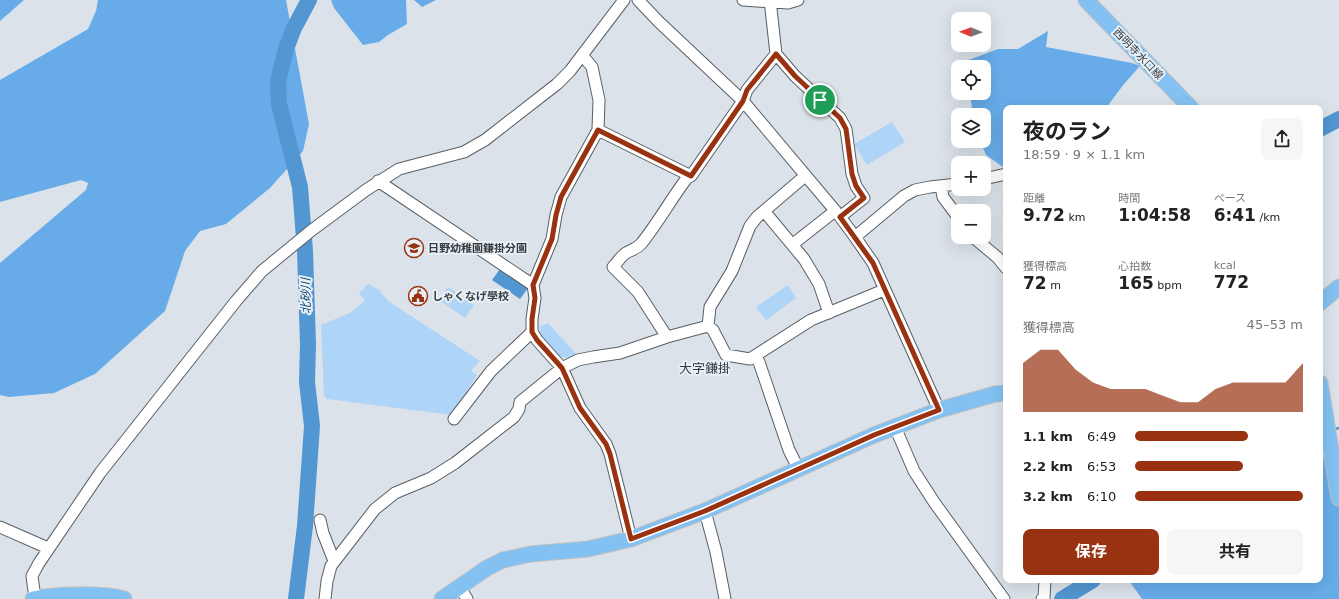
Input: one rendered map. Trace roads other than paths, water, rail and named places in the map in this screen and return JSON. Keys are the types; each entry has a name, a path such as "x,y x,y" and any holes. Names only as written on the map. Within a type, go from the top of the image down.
{"main road":[{"name":"西明寺水口線","path":"1086,0 1184,105"},
{"path":"1323,300 1339,287"},
{"path":"442,599 487,568 503,560 530,554 588,549 631,539 705,511 874,435 939,410 995,394 1003,394"},
{"path":"1323,401 1339,498"},
{"path":"34,599 54,596 98,596 124,599"}],"street":[{"path":"34,599 32,576 48,548 100,473 236,301 262,271 291,246 378,181 399,169 464,152 485,140 557,84 570,71 624,0"},
{"path":"638,0 659,22 743,101 855,237 873,263 939,410"},
{"path":"743,0 788,3 798,0"},
{"path":"770,1 776,54 795,76 840,118 846,129 852,174 856,186 864,198 837,214 793,244"},
{"path":"667,337 638,292 614,267 625,254 636,249 640,245 671,199 687,178 691,176 743,101 747,90 776,54"},
{"path":"582,56 592,68 599,100 598,130 561,197 552,239 533,285 535,298 532,332 537,340 562,368 580,408 606,444 610,454 631,539"},
{"path":"598,130 691,176"},
{"path":"991,177 1003,175"},
{"path":"708,326 710,307 732,271 750,226 757,217 805,176"},
{"path":"378,181 533,285"},
{"path":"855,237 904,196 915,190 951,185"},
{"path":"941,186 943,197 951,208"},
{"path":"764,211 804,259 819,284 829,314"},
{"path":"981,244 997,257 1003,264"},
{"path":"708,326 713,330 726,355 750,359 811,320 829,314 884,290"},
{"path":"325,599 327,581 331,566 375,509 395,493 431,478 455,463 514,417 519,409 520,402 562,368 578,360 593,356 606,356 630,351 667,337 708,326"},
{"path":"454,419 491,372 532,332"},
{"path":"755,357 759,362 789,450 798,468"},
{"path":"895,427 914,471 934,502 1004,599"},
{"path":"705,511 716,552 724,599"},
{"path":"320,520 323,534 334,561"},
{"path":"0,527 48,548"},
{"path":"1042,599 1044,598 1045,583"},
{"path":"459,586 467,599"}],"waterway":[{"name":"北砂川","path":"296,599 305,526 312,426 307,382 308,344 305,251 300,187 279,104 278,81 286,49 294,28 309,0"},
{"path":"1323,127 1339,119"},
{"path":"1332,430 1339,428"},
{"path":"1062,599 1088,583"}],"place":[{"name":"日野幼稚園鎌掛分園","path":"414,248"},
{"name":"しゃくなげ學校","path":"418,296"}],"district":[{"name":"大字鎌掛","path":"705,368"}]}
